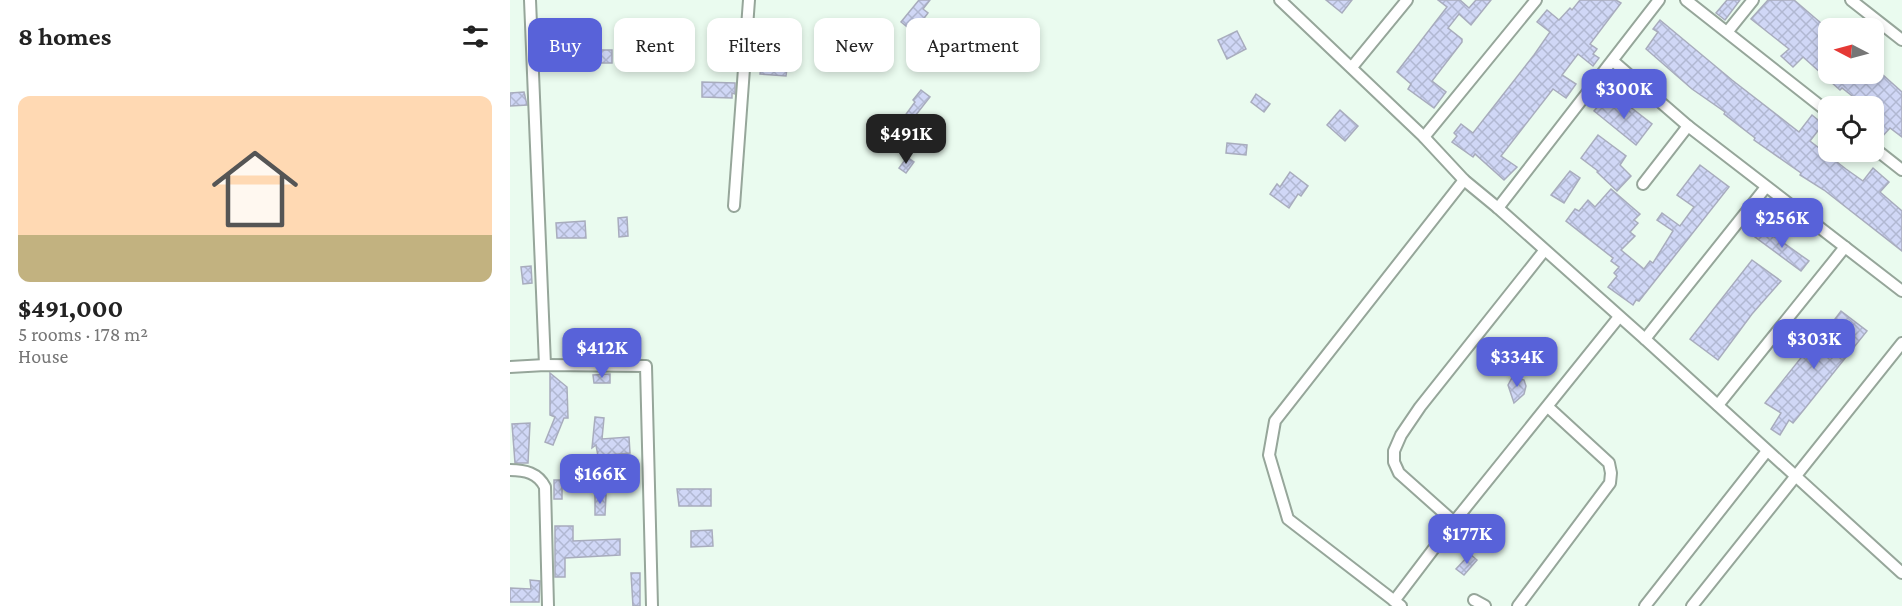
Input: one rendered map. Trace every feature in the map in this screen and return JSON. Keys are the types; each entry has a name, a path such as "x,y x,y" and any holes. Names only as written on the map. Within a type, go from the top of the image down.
{"street":[{"path":"530,0 545,365"},
{"path":"734,206 749,0"},
{"path":"1280,0 1424,137 1464,180 1645,339 1902,573"},
{"path":"1352,67 1407,0"},
{"path":"1498,208 1659,0"},
{"path":"1686,0 1818,104"},
{"path":"1728,31 1753,0"},
{"path":"1851,0 1902,40"},
{"path":"1424,137 1533,1"},
{"path":"1613,61 1688,126 1902,291"},
{"path":"1643,184 1688,126"},
{"path":"1884,156 1902,170"},
{"path":"1464,180 1275,421 1269,455 1288,519 1398,603 1454,522 1620,317"},
{"path":"1645,339 1766,187"},
{"path":"1718,405 1845,247"},
{"path":"1454,522 1399,473 1394,462 1394,451 1401,435 1420,407 1544,251"},
{"path":"1692,606 1902,343"},
{"path":"510,367 646,366 652,606"},
{"path":"1518,606 1610,483 1609,462 1548,406"},
{"path":"1645,606 1767,450"},
{"path":"510,470 528,472 537,476 545,487 548,606"},
{"path":"1474,600 1485,606"}],"building":[{"path":"919,0 930,0 923,9 928,13 924,18 906,18 906,26 901,22"},
{"path":"1326,0 1352,0 1342,13"},
{"path":"1438,0 1460,0 1469,8 1476,0 1491,0 1471,25 1459,14 1448,28 1462,39 1462,42 1432,81 1446,92 1434,108 1408,89 1411,84 1397,72 1447,7"},
{"path":"1580,0 1616,0 1621,3 1590,44 1597,49 1593,54 1599,58 1593,66 1578,54 1562,75 1576,84 1566,98 1553,89 1501,156 1517,167 1504,180 1475,154 1473,157 1452,142 1457,136 1454,133 1461,124 1473,133 1534,55 1550,32 1537,22 1547,10 1559,20"},
{"path":"1727,0 1740,0 1725,20 1716,13"},
{"path":"1768,0 1794,0 1818,20 1818,70 1803,57 1793,67 1781,56 1789,49 1751,19"},
{"path":"1660,20 1799,132 1812,115 1818,120 1818,131 1810,141 1818,147 1818,162 1837,162 1863,181 1873,168 1889,182 1880,192 1902,211 1902,251 1824,190 1754,140 1755,138 1724,114 1725,112 1692,89 1646,49 1658,32 1653,29"},
{"path":"1237,31 1246,49 1227,59 1218,40"},
{"path":"602,50 612,50 612,63 602,63"},
{"path":"760,72 787,72 786,76 760,74"},
{"path":"1884,76 1902,92 1902,137 1890,128 1884,135 1884,96 1852,96 1842,88 1840,90 1833,84 1884,84"},
{"path":"702,82 735,83 735,94 732,93 732,98 702,97"},
{"path":"921,90 930,97 908,125 901,121"},
{"path":"524,92 527,105 510,106 510,93"},
{"path":"1256,94 1270,104 1264,112 1251,102"},
{"path":"1605,98 1619,109 1624,102 1652,124 1636,145 1594,111"},
{"path":"1340,110 1358,126 1345,141 1327,125"},
{"path":"1598,135 1626,156 1620,165 1631,176 1617,191 1598,171 1581,158"},
{"path":"1227,143 1247,145 1246,155 1226,153"},
{"path":"907,157 914,162 906,173 899,168"},
{"path":"1700,165 1729,187 1639,301 1636,300 1633,305 1608,287 1617,276 1614,273 1619,267 1611,261 1613,258 1566,221 1575,209 1579,211 1588,200 1595,207 1611,189 1640,214 1634,220 1638,223 1630,232 1635,236 1621,250 1644,269 1650,261 1653,263 1673,231 1657,220 1662,213 1680,226 1694,207 1677,195"},
{"path":"1570,171 1580,178 1564,203 1551,195"},
{"path":"1290,172 1308,186 1301,196 1298,194 1289,208 1270,194 1277,184 1280,187"},
{"path":"627,217 628,236 619,237 618,218"},
{"path":"585,221 586,238 557,238 556,223"},
{"path":"1761,227 1809,261 1801,271 1755,237"},
{"path":"1752,260 1781,281 1752,314 1718,360 1690,339"},
{"path":"531,266 532,283 523,284 521,267"},
{"path":"1841,311 1867,331 1793,423 1789,420 1780,435 1771,429 1781,413 1765,403 1827,325 1829,327"},
{"path":"550,373 567,387 568,418 564,418 553,445 545,442 555,417 550,415"},
{"path":"610,374 610,383 594,383 593,375"},
{"path":"1513,376 1524,380 1526,386 1524,394 1514,403 1508,385"},
{"path":"595,417 604,418 602,439 629,437 630,453 598,456 596,445 592,448"},
{"path":"530,423 528,463 515,463 512,424"},
{"path":"554,480 562,480 562,499 554,499"},
{"path":"677,489 711,489 711,506 679,506"},
{"path":"595,495 606,495 605,515 595,515"},
{"path":"555,526 573,526 573,541 620,539 620,555 565,558 565,577 555,577"},
{"path":"712,530 713,546 691,547 691,531"},
{"path":"1470,554 1477,560 1464,575 1456,569"},
{"path":"631,573 640,573 640,606 633,606"},
{"path":"530,580 540,581 539,602 510,602 510,588 531,589"}]}
